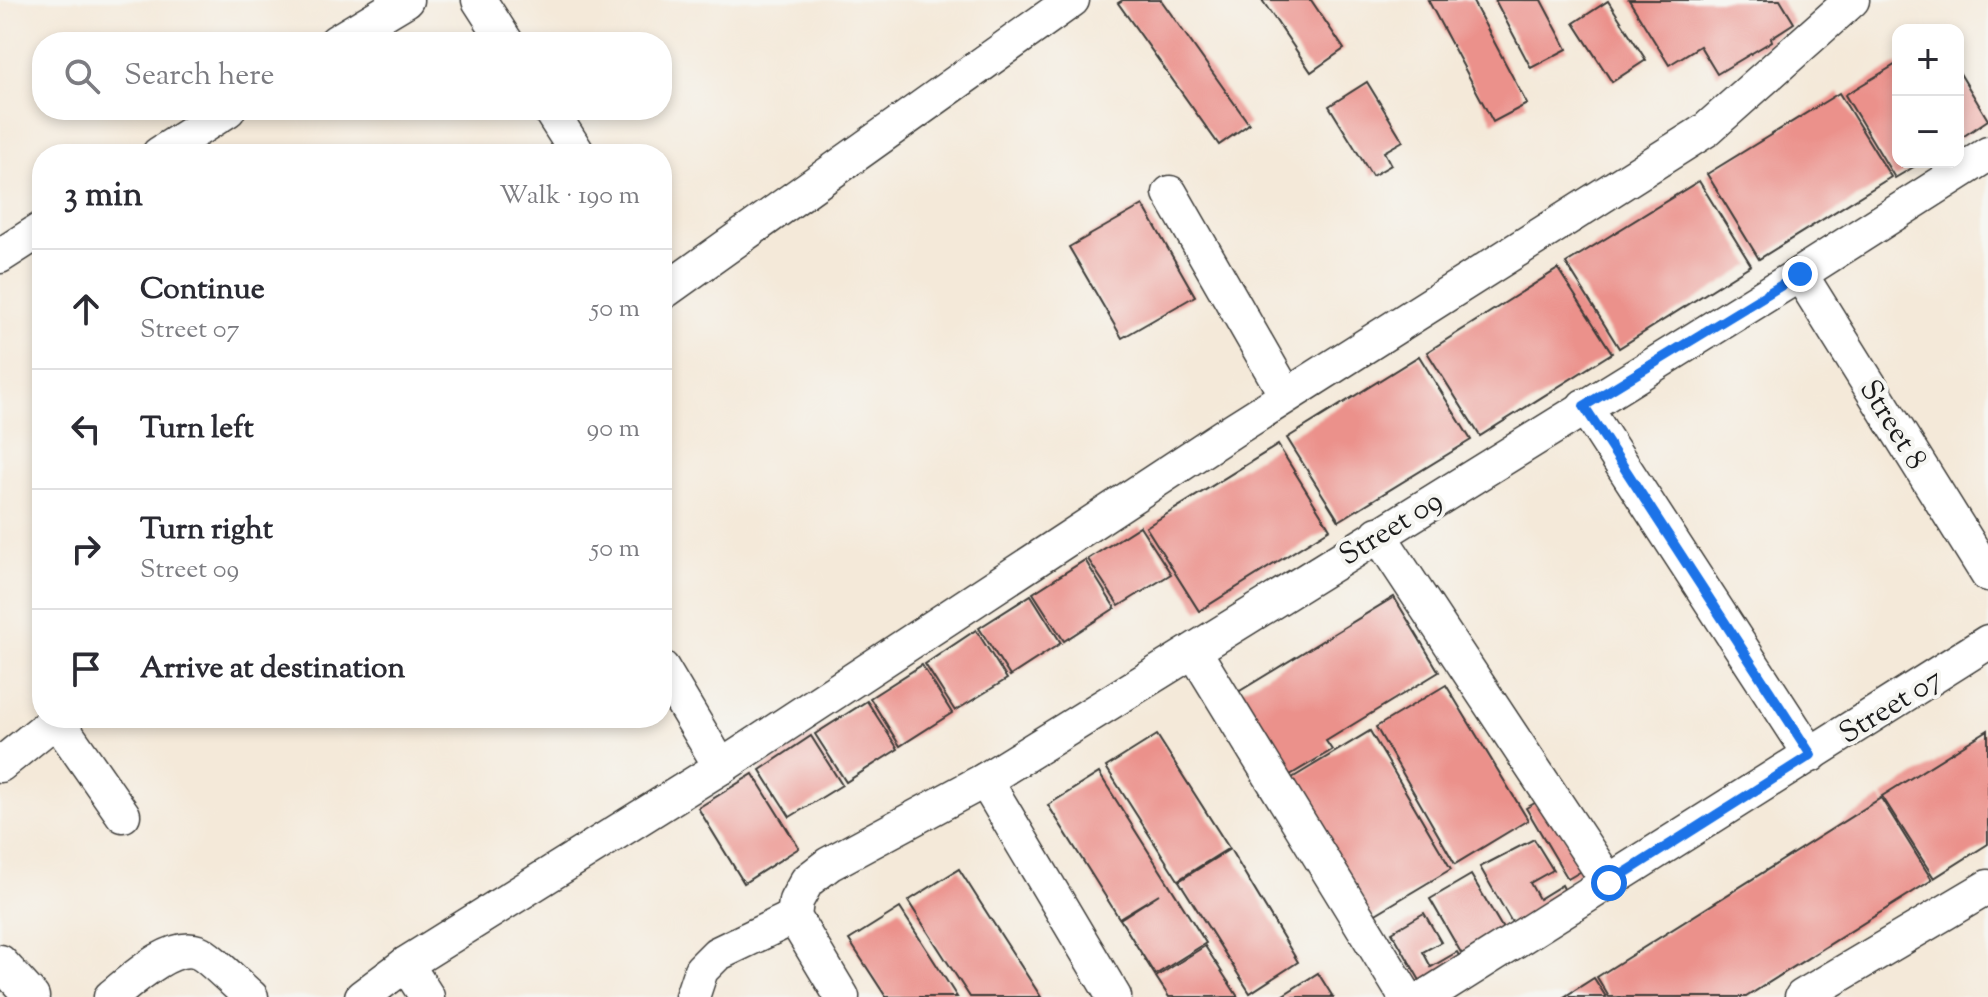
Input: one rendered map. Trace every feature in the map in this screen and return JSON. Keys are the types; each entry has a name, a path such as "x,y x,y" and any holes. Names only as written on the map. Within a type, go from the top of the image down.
{"street":[{"path":"353,32 406,0"},
{"path":"479,0 500,32"},
{"path":"672,283 1072,0"},
{"path":"362,997 406,964 721,767 1286,395 1706,130 1852,0"},
{"path":"175,144 212,120"},
{"path":"556,120 572,144"},
{"name":"Street 09","path":"795,909 807,881 829,864 985,780 1988,154"},
{"path":"1170,193 1286,395"},
{"path":"0,256 32,235"},
{"name":"Street 8","path":"1800,274 1988,575"},
{"path":"1584,406 1811,755"},
{"path":"1378,534 1609,883"},
{"name":"Street 07","path":"1426,997 1988,642"},
{"path":"1194,651 1406,997"},
{"path":"672,685 721,767"},
{"path":"0,765 46,728"},
{"path":"63,728 123,815"},
{"path":"985,780 1114,997"},
{"path":"1802,997 1841,987 1988,887"},
{"path":"692,997 701,970 717,954 795,909 842,997"},
{"path":"111,997 159,960 184,951 198,952 251,997"},
{"path":"0,962 32,997"},
{"path":"406,964 427,997"}],"building":[{"path":"1123,0 1161,0 1249,124 1219,145 1118,3"},
{"path":"1262,0 1311,0 1344,49 1311,72"},
{"path":"1428,0 1472,0 1527,104 1493,122"},
{"path":"1495,0 1541,0 1567,49 1531,68"},
{"path":"1629,0 1780,0 1794,23 1771,38 1772,41 1717,74 1700,46 1669,65"},
{"path":"1608,1 1646,60 1612,82 1574,23"},
{"path":"1892,67 1892,168 1912,168 1895,178 1845,95"},
{"path":"1964,80 1988,120 1964,136"},
{"path":"1367,82 1403,141 1384,152 1391,165 1372,176 1329,106"},
{"path":"1839,93 1891,177 1759,259 1707,174"},
{"path":"1699,181 1751,265 1619,348 1566,263"},
{"path":"1143,205 1195,296 1122,338 1069,247"},
{"path":"1558,269 1612,353 1480,436 1427,352"},
{"path":"1419,356 1471,440 1339,521 1287,438"},
{"path":"1278,445 1330,529 1199,611 1146,527"},
{"path":"1140,526 1171,574 1119,606 1088,559"},
{"path":"1085,560 1115,608 1064,641 1033,593"},
{"path":"1031,595 1061,643 1010,676 979,628"},
{"path":"1394,597 1439,672 1326,741 1332,750 1280,781 1230,697"},
{"path":"976,630 1007,679 955,711 925,664"},
{"path":"922,665 952,713 900,746 870,698"},
{"path":"1446,685 1528,820 1455,864 1376,727"},
{"path":"867,701 898,749 846,782 815,734"},
{"path":"1988,730 1988,844 1934,878 1882,796"},
{"path":"1370,731 1451,869 1369,918 1287,781"},
{"path":"1157,735 1229,848 1178,880 1106,767"},
{"path":"811,736 842,785 790,817 760,770"},
{"path":"1099,773 1206,943 1155,975 1120,919 1159,894 1119,918 1048,805"},
{"path":"753,774 799,848 744,883 698,808"},
{"path":"1881,798 1932,880 1746,997 1609,997 1597,977"},
{"path":"1542,799 1585,869 1568,879 1526,808"},
{"path":"1534,839 1553,870 1530,883 1539,899 1562,885 1571,902 1518,933 1480,867"},
{"path":"1230,849 1298,962 1250,993 1179,881"},
{"path":"959,869 1041,997 970,997 908,901"},
{"path":"1471,875 1509,939 1467,963 1430,899"},
{"path":"900,908 957,997 886,997 849,940"},
{"path":"1424,913 1441,942 1423,952 1431,967 1457,952 1466,968 1426,991 1392,932"},
{"path":"1205,946 1238,997 1169,997 1156,977"},
{"path":"1318,973 1333,997 1280,997"},
{"path":"1594,978 1606,997 1564,997"}],"route":[{"path":"1609,883 1811,755 1584,406 1800,274"}]}
